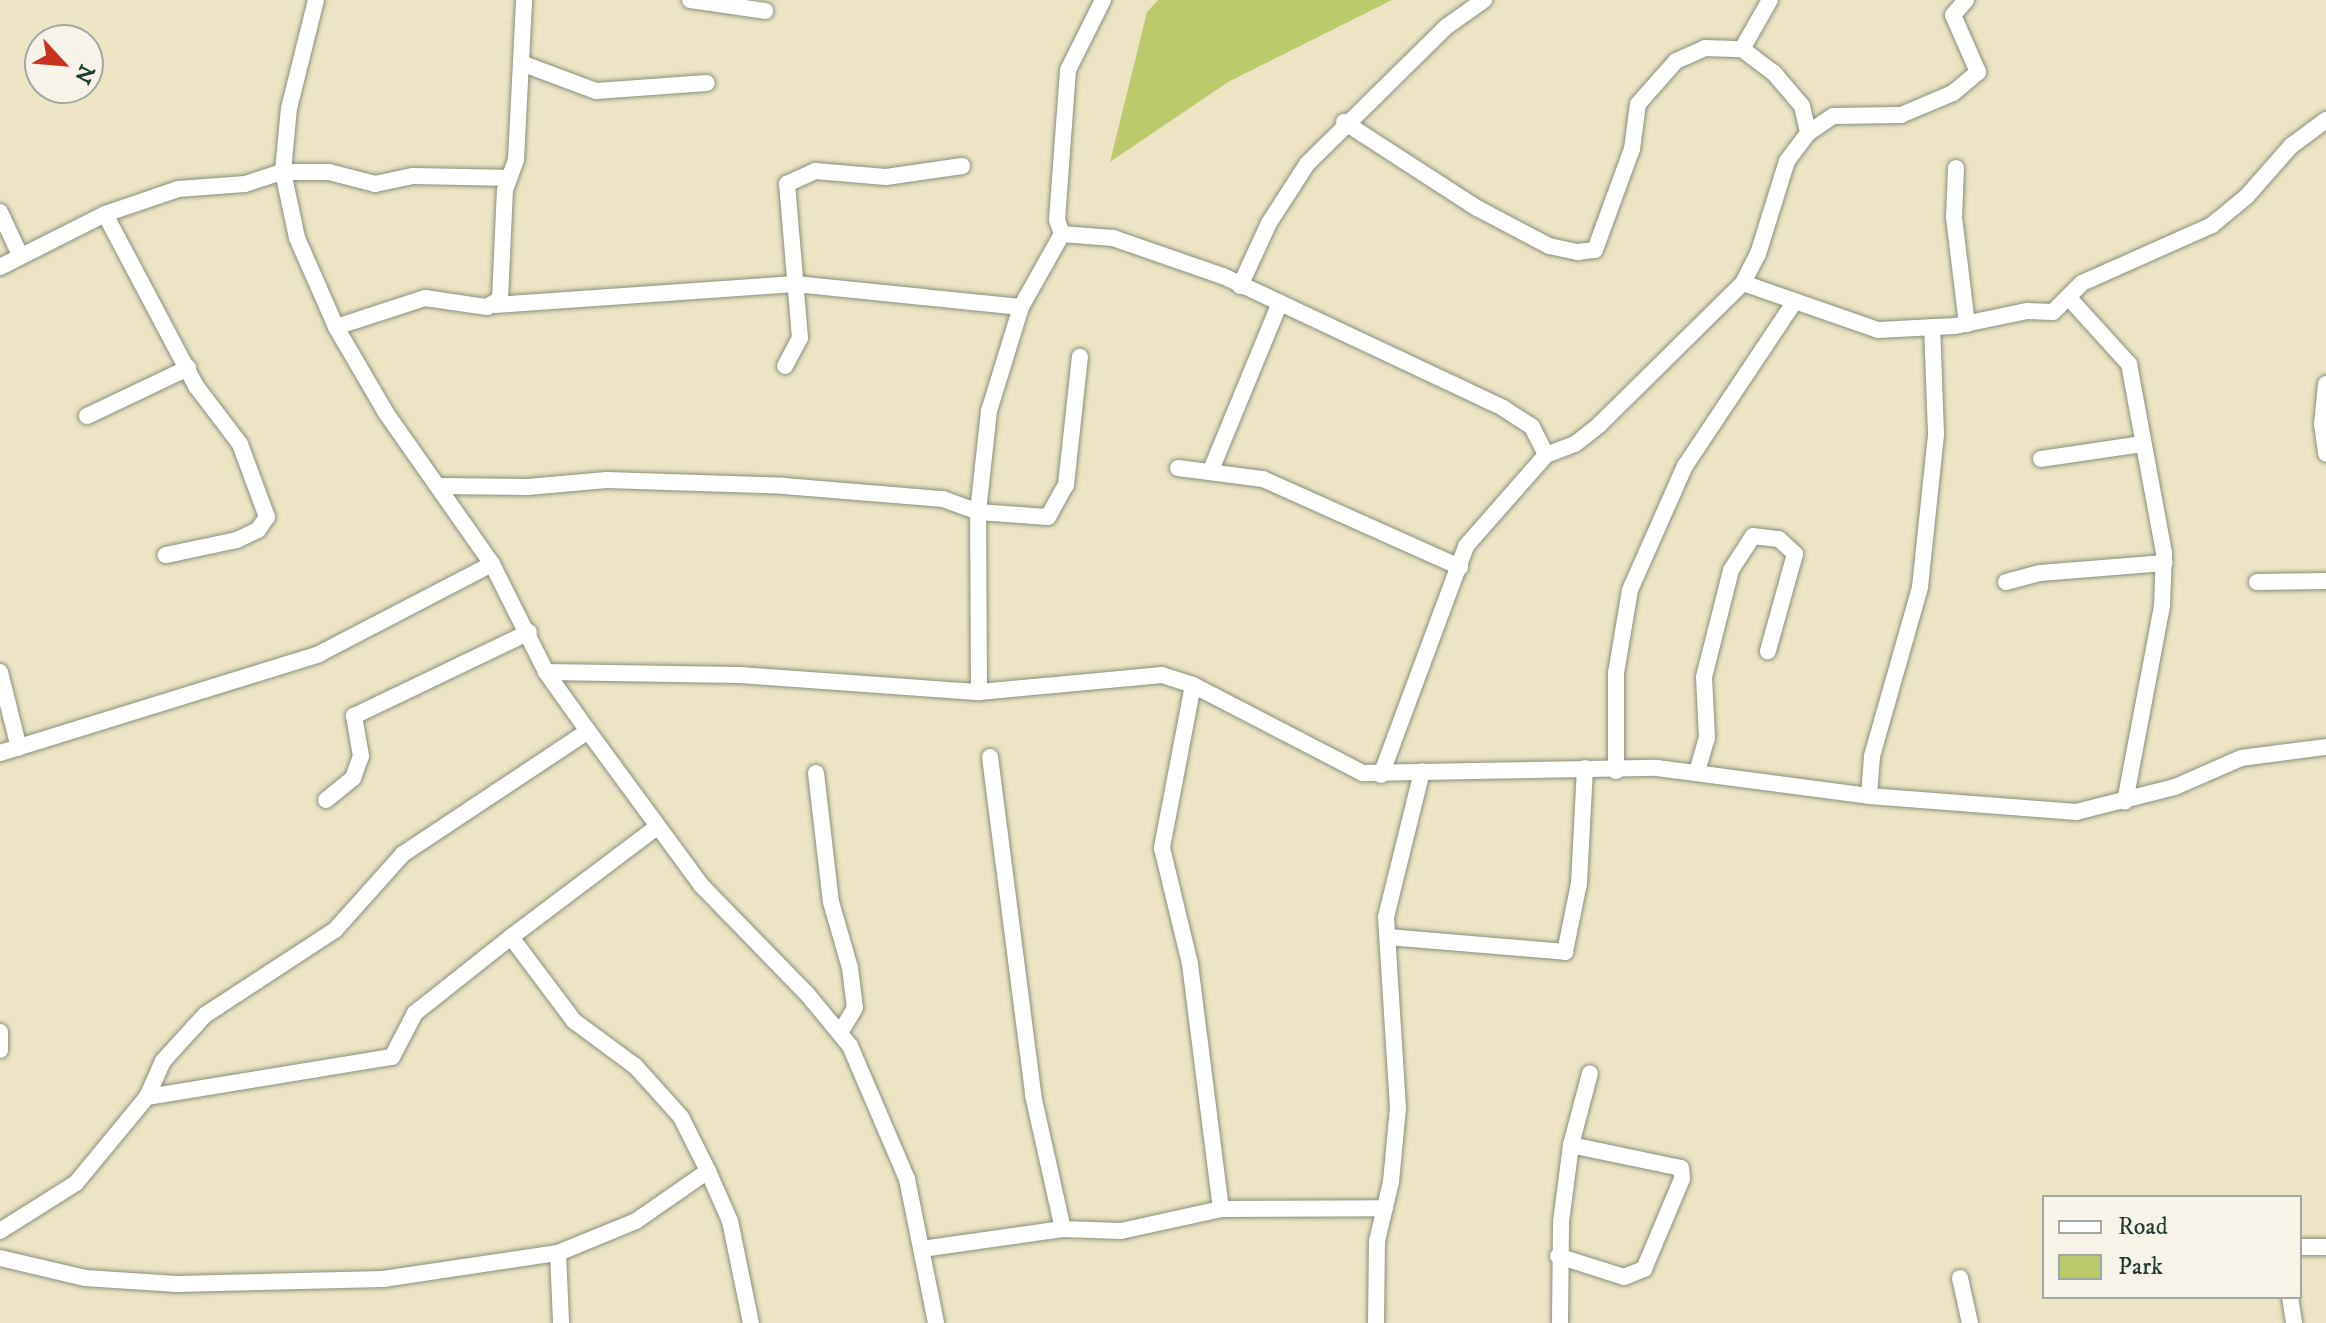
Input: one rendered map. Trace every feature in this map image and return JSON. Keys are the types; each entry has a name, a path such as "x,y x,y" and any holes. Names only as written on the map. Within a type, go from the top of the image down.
{"street":[{"path":"316,0 289,108 283,172 297,238 336,327 386,413 441,486 492,564 529,632 546,672 588,731 657,827 740,930 840,1033 874,1094 900,1159 936,1323"},
{"path":"495,305 502,292 508,178 516,160 524,0"},
{"path":"690,0 765,11"},
{"path":"979,692 978,512 989,411 1021,307 1062,234 1057,220 1068,70 1103,0"},
{"path":"1240,286 1282,201 1344,122 1446,27 1484,0"},
{"path":"1742,49 1770,0"},
{"path":"1381,775 1466,546 1546,455 1575,444 1599,425 1743,283 1758,254 1787,161 1808,133 1833,116 1901,115 1969,82 1978,72 1953,15 1966,0"},
{"path":"1344,122 1420,174 1549,246 1595,250 1632,149 1638,104 1648,88 1676,61 1705,48 1742,49 1774,73 1802,106 1808,133"},
{"path":"521,63 596,91 707,83"},
{"path":"1743,283 1793,304 1878,330 1967,324 2027,311 2053,312 2095,276 2212,225 2247,196 2291,146 2326,120"},
{"path":"785,366 800,338 787,184 794,178 815,171 886,177 962,166"},
{"path":"1956,168 1954,217 1967,324"},
{"path":"0,267 105,214 178,189 245,184 283,172 329,172 375,184 413,176 508,178"},
{"path":"0,212 20,255"},
{"path":"105,214 196,386 240,444 267,517 258,530 237,540 166,555"},
{"path":"1062,234 1113,238 1280,303 1503,408 1532,427 1546,455"},
{"path":"336,327 425,298 495,305 795,284 1021,307"},
{"path":"2070,299 2129,364 2165,563 2162,606 2125,802"},
{"path":"1211,470 1280,303"},
{"path":"1616,771 1613,702 1619,631 1630,590 1685,466 1793,304"},
{"path":"1869,796 1872,756 1920,587 1936,434 1932,327"},
{"path":"441,486 669,480 886,493 943,499 978,512 1048,517 1066,485 1080,357"},
{"path":"87,416 188,368"},
{"path":"2326,384 2322,424 2326,454"},
{"path":"2041,459 2143,444"},
{"path":"1178,468 1263,479 1460,567"},
{"path":"1697,772 1707,738 1704,677 1731,570 1753,536 1779,539 1795,554 1768,651"},
{"path":"2006,582 2040,573 2165,563"},
{"path":"0,753 319,654 492,564"},
{"path":"2257,582 2326,581"},
{"path":"326,800 353,778 361,756 354,716 529,632"},
{"path":"0,672 19,748"},
{"path":"546,672 740,675 979,692 1162,675 1193,685 1363,773 1381,775 1422,771 1585,768 1697,772 1869,796 2076,812 2125,802 2241,758 2326,747"},
{"path":"1193,685 1162,848 1190,964 1221,1209"},
{"path":"0,1231 76,1183 147,1097 163,1061 205,1015 335,930 403,854 588,731"},
{"path":"990,757 1033,1095 1063,1229"},
{"path":"1388,937 1565,952 1579,883 1585,768"},
{"path":"1376,1323 1377,1241 1385,1208 1398,1108 1388,905 1422,771"},
{"path":"816,773 831,902 850,968 855,1008 840,1033"},
{"path":"147,1097 392,1057 415,1013 657,827"},
{"path":"511,937 574,1021 635,1066 681,1117 730,1221 751,1323"},
{"path":"0,1032 0,1050"},
{"path":"1560,1323 1558,1256 1571,1145 1590,1073"},
{"path":"1558,1256 1624,1277 1644,1269 1682,1179 1681,1168 1571,1145"},
{"path":"0,1258 85,1278 177,1284 383,1279 558,1253 636,1221 708,1171"},
{"path":"1355,1207 1377,1241"},
{"path":"922,1249 1063,1229 1121,1231 1221,1209 1385,1208"},
{"path":"2302,1247 2326,1247"},
{"path":"558,1253 561,1323"},
{"path":"1960,1278 1970,1323"},
{"path":"2290,1299 2294,1323"}],"green space":[{"path":"1158,0 1392,0 1228,82 1110,162 1147,12"}]}
